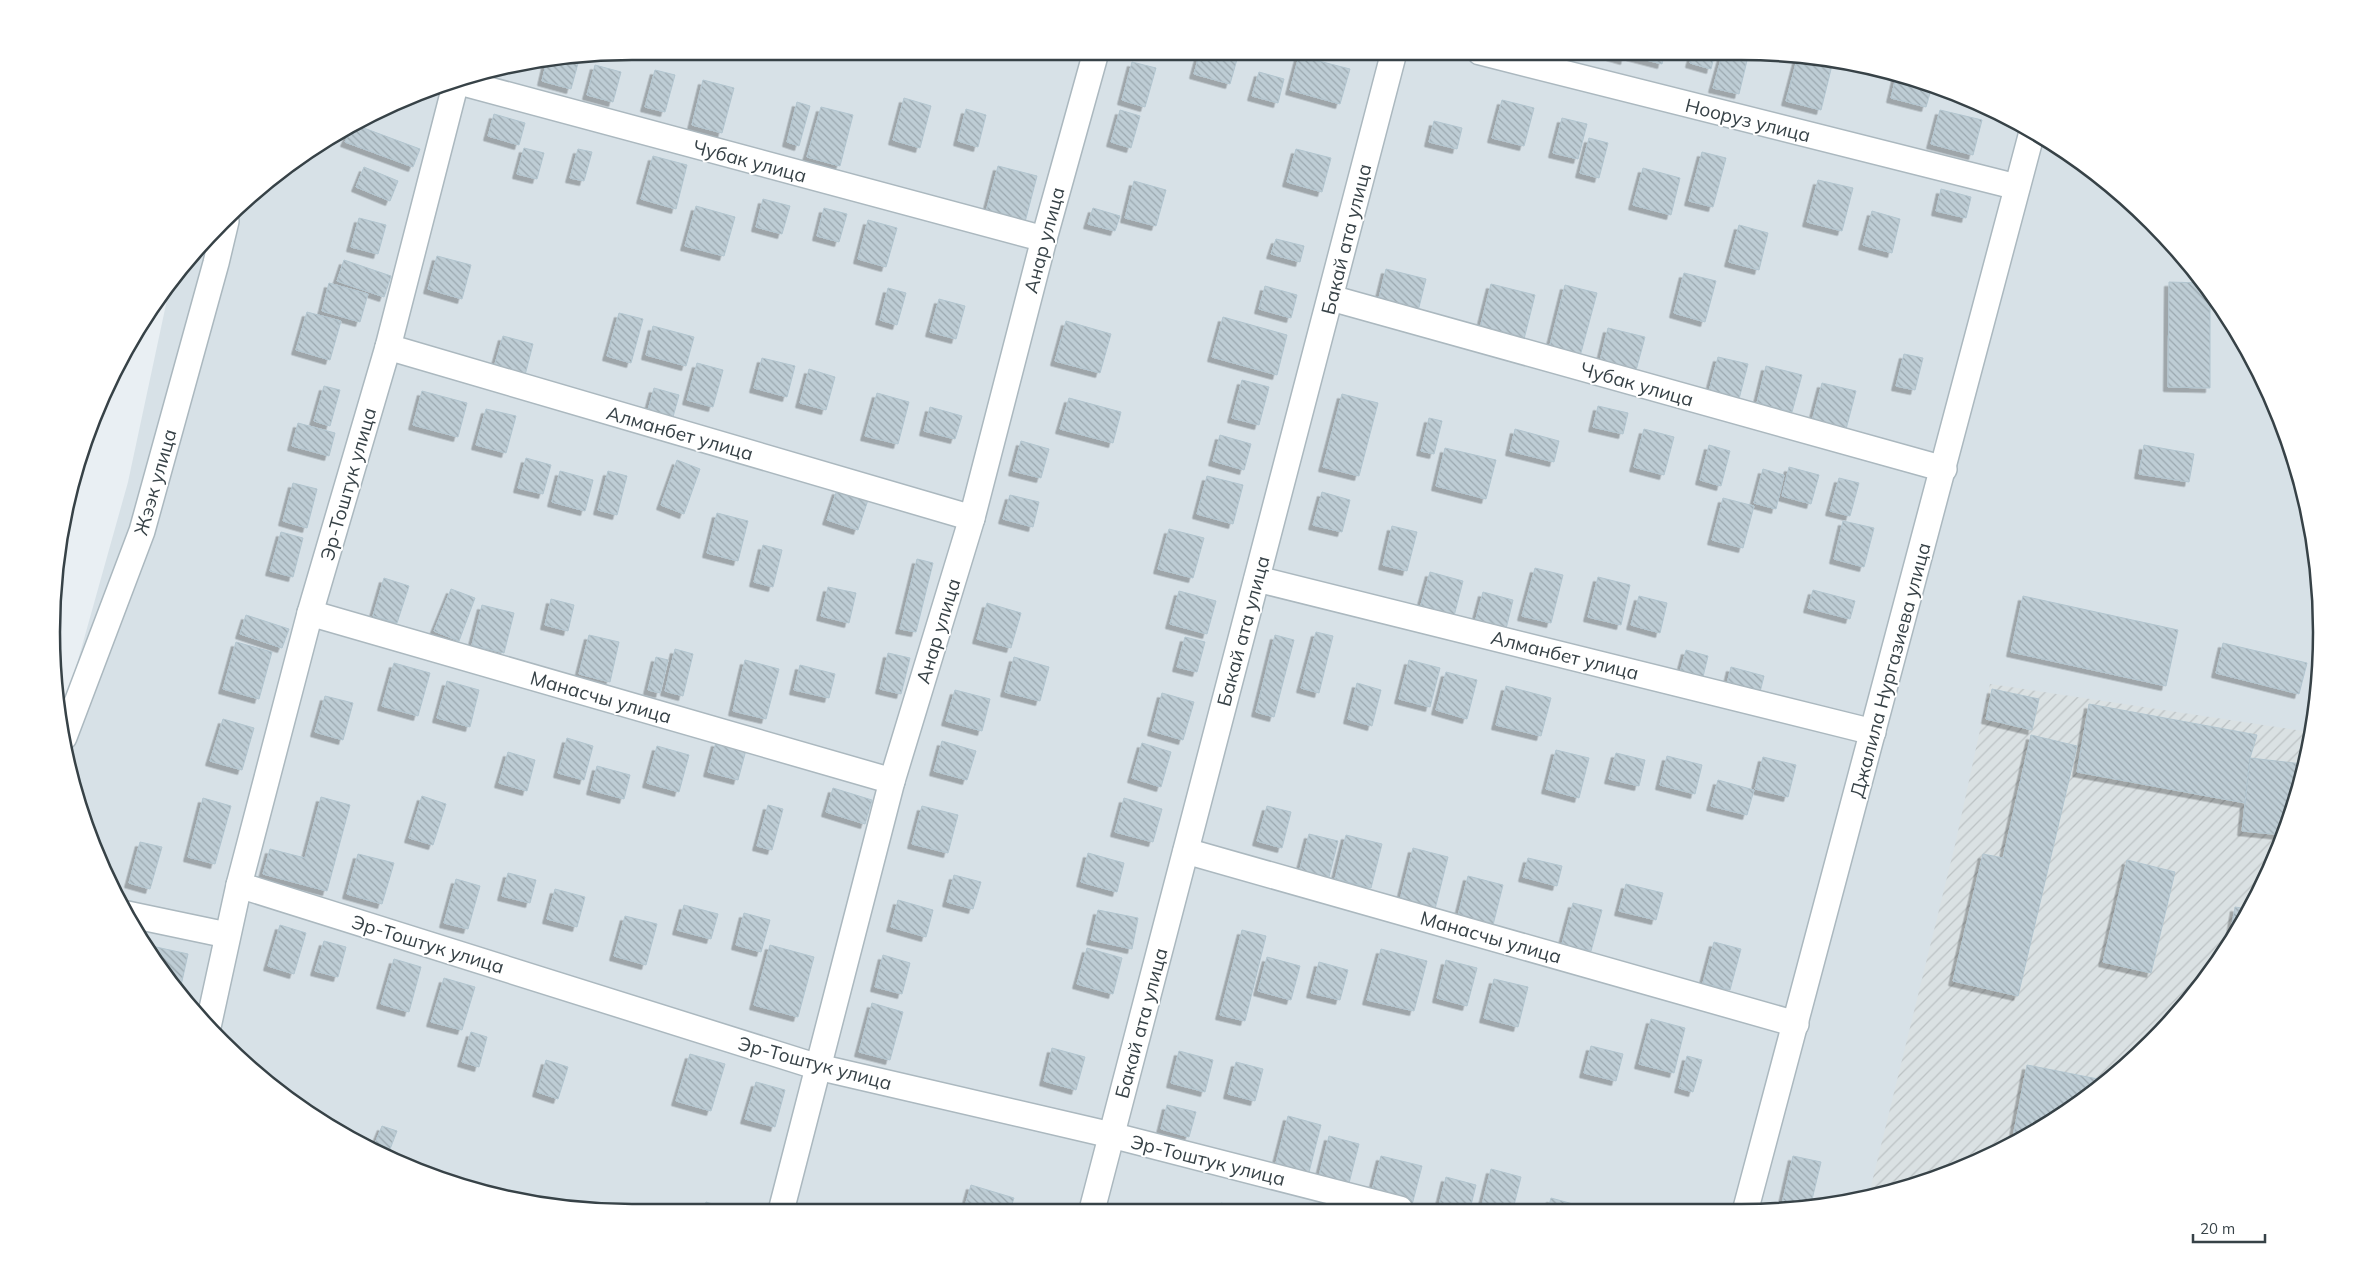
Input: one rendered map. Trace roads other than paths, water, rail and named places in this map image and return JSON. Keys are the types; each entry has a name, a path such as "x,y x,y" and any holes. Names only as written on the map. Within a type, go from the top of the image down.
{"street":[{"name":"Анар улица","path":"783,1204 892,781 972,518 1044,239 1094,60"},
{"name":"Бакай ата улица","path":"1094,1204 1392,60"},
{"name":"Нооруз улица","path":"1512,60 2017,188"},
{"name":"Чубак улица","path":"466,84 1044,239"},
{"name":"Эр-Тоштук улица","path":"210,1017 239,885 310,613 388,347 452,89"},
{"name":"Джалила Нургазиева улица","path":"1747,1204 1944,469 2030,139"},
{"name":"Жээк улица","path":"68,726 142,531 223,233"},
{"name":"Чубак улица","path":"1331,298 1944,469"},
{"name":"Алманбет улица","path":"388,347 972,518"},
{"name":"Алманбет улица","path":"1257,579 1873,732"},
{"name":"Манасчы улица","path":"310,613 892,781"},
{"name":"Манасчы улица","path":"1186,851 1796,1024"},
{"name":"Эр-Тоштук улица","path":"239,885 818,1067 1111,1135 1380,1204"},
{"path":"136,916 227,935"}]}
